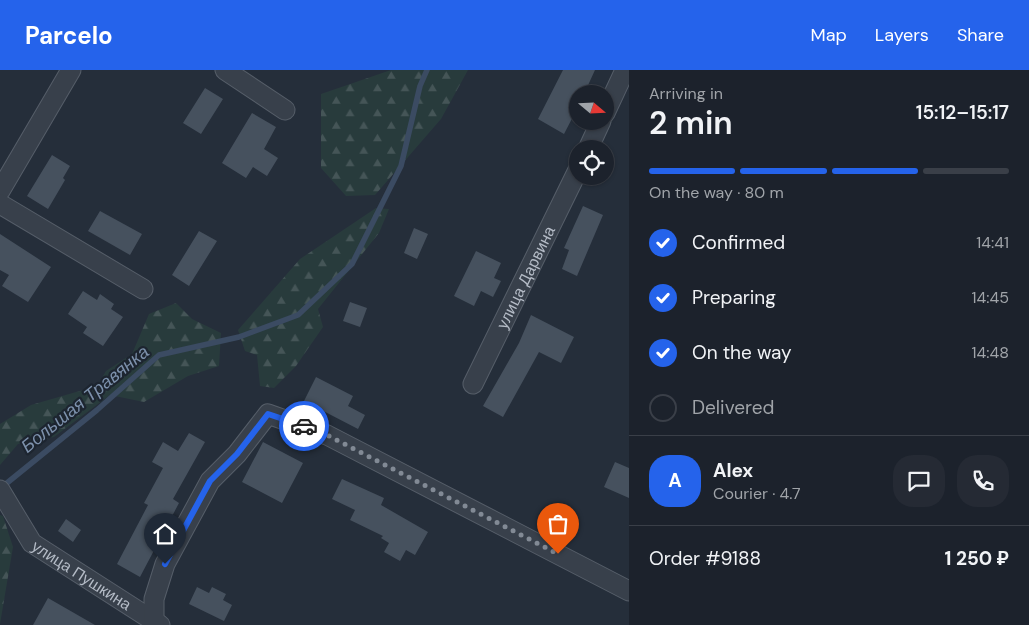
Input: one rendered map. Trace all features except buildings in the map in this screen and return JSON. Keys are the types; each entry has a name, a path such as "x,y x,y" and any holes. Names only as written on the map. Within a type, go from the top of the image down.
{"street":[{"path":"0,191 70,70"},
{"path":"225,70 285,110"},
{"path":"614,95 626,70"},
{"name":"улица Дарвина","path":"473,384 571,185"},
{"path":"0,204 143,289"},
{"path":"156,624 154,599 170,556 210,481 237,454 268,414 327,435 629,591"},
{"name":"улица Пушкина","path":"0,490 32,543 156,624"}],"green space":[{"path":"391,70 468,70 441,119 375,195 346,196 321,168 321,94"},
{"path":"376,208 389,209 379,233 318,309 323,327 296,366 274,388 260,386 257,355 245,351 238,330 300,259"},
{"path":"176,303 192,319 221,333 219,366 188,376 144,402 110,395 54,437 18,444 0,465 0,424 31,405 97,386 106,371 132,354 149,314"},
{"path":"0,515 3,516 13,547 0,624"}],"waterway":[{"name":"Большая Травянка","path":"2,487 97,410 159,355 239,337 298,315 352,264 401,166 420,86 427,70"}],"way so far":[{"path":"304,426 327,435 558,554"}],"route":[{"path":"165,564 210,481 237,454 268,414 304,426"}]}
